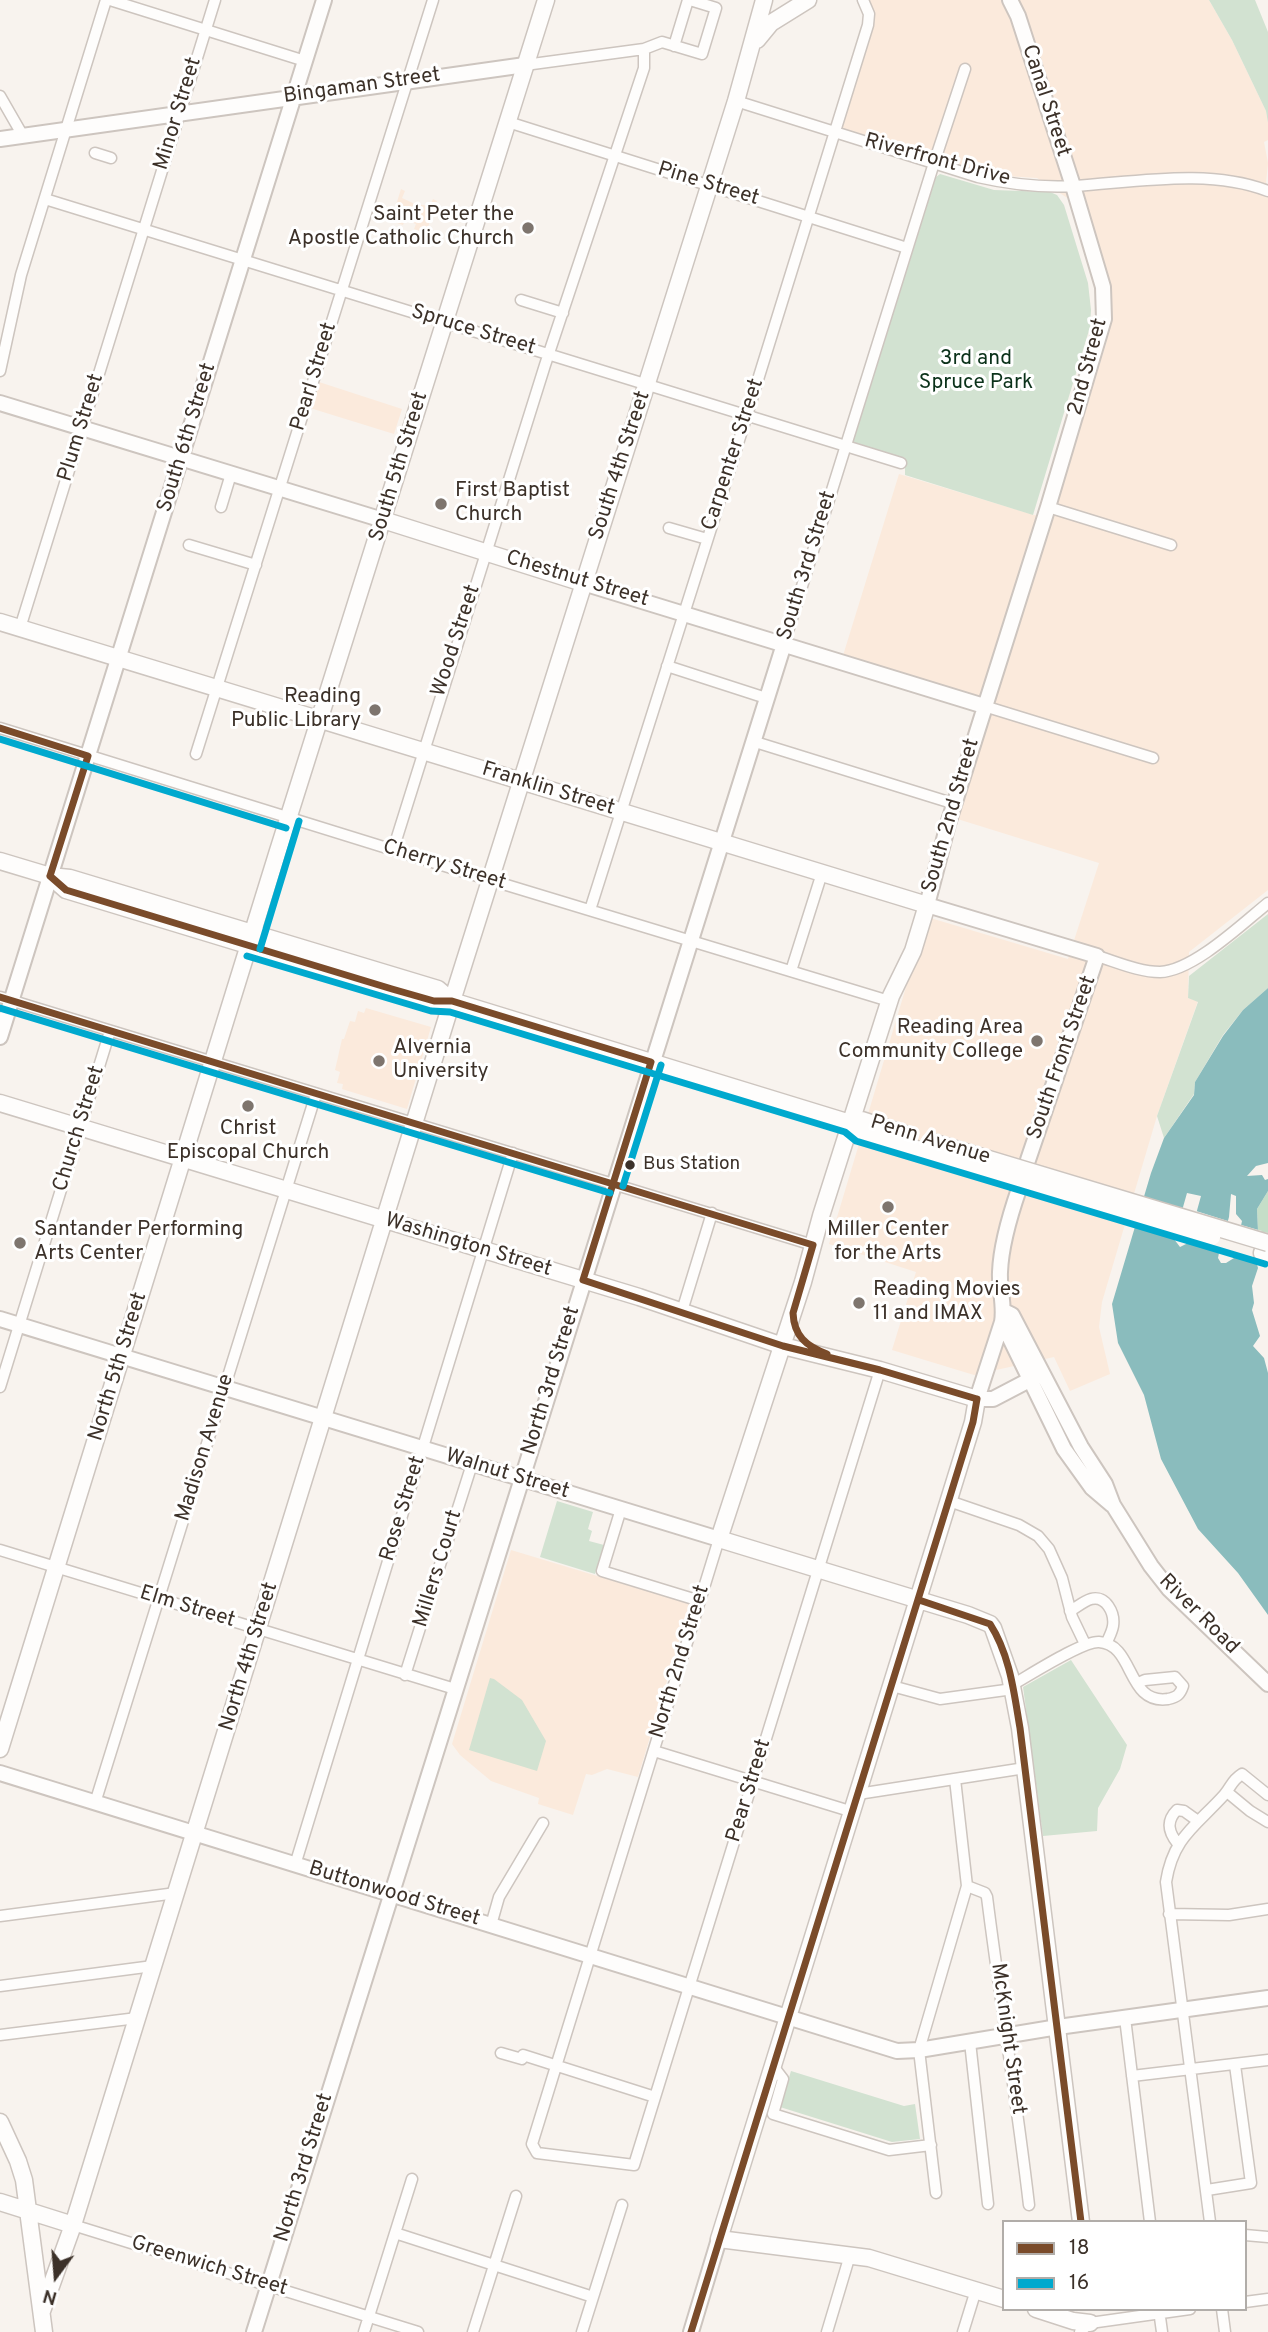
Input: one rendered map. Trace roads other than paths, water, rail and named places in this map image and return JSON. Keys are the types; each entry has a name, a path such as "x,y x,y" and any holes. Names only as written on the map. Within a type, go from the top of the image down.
{"main road":[{"name":"South 5th Street","path":"251,940 546,0"},
{"name":"South 4th Street","path":"452,1002 736,101 764,0"},
{"name":"South 4th Street","path":"751,51 771,23 808,0"},
{"name":"Chestnut Street","path":"383,520 583,583"},
{"name":"Franklin Street","path":"0,622 927,905"},
{"name":"Penn Avenue","path":"0,861 50,876 66,890 251,940 434,1001 452,1002 850,1123 859,1131 880,1132 928,1146 1267,1252"},
{"name":"South 2nd Street","path":"850,1123 890,1001 914,951 927,905"},
{"name":"North 5th Street","path":"0,1749 251,940"},
{"name":"North 4th Street","path":"42,2311 73,2225 452,1002"},
{"path":"837,1166 859,1142 880,1132 869,1107 864,1082"},
{"name":"Washington Street","path":"0,1102 583,1280 783,1346 880,1370 977,1399"},
{"name":"North 2nd Street","path":"719,1539 783,1346 850,1123"},
{"path":"738,1331 766,1334 784,1325 793,1312"},
{"path":"793,1312 794,1331 799,1337 811,1348 835,1358"},
{"path":"977,1399 973,1422 919,1600 719,2239 869,2258 1002,2298"},
{"name":"Walnut Street","path":"719,1539 990,1624 1013,1687"},
{"path":"1013,1687 1081,2217"},
{"path":"0,2122 22,2173 44,2332"},
{"name":"Greenwich Street","path":"0,2202 73,2225"},
{"path":"1042,2311 1088,2324"}],"street":[{"path":"0,372 21,275 108,0 305,61"},
{"name":"Minor Street","path":"144,229 215,0"},
{"name":"South 6th Street","path":"0,1037 6,999 50,876 324,0"},
{"name":"Pearl Street","path":"197,754 433,0"},
{"path":"674,46 689,0"},
{"name":"Bingaman Street","path":"0,139 644,48 662,42 702,54 716,8 689,0"},
{"name":"Carpenter Street","path":"590,910 868,25 869,15 863,0"},
{"name":"Canal Street","path":"1010,0 1018,16 1073,186"},
{"name":"Canal Street","path":"1017,0 1018,16"},
{"name":"Wood Street","path":"393,850 485,552 644,68 644,48"},
{"name":"South 3rd Street","path":"651,1062 965,69"},
{"path":"0,96 23,136"},
{"name":"Riverfront Drive","path":"736,101 1006,183 1073,186 1118,181 1199,179 1228,180 1268,191"},
{"name":"Pine Street","path":"508,122 907,248"},
{"path":"95,153 111,158"},
{"name":"2nd Street","path":"1048,507 1104,319 1103,288 1073,186"},
{"name":"Spruce Street","path":"45,199 901,463"},
{"name":"Plum Street","path":"20,628 144,229"},
{"path":"520,300 563,313"},
{"name":"Chestnut Street","path":"0,403 383,520"},
{"path":"220,507 231,474"},
{"path":"1048,507 1171,545"},
{"name":"South 2nd Street","path":"927,905 984,706 1048,507"},
{"path":"669,528 707,540"},
{"path":"189,545 256,565"},
{"name":"Chestnut Street","path":"583,583 1153,758"},
{"path":"667,666 766,698"},
{"name":"Cherry Street","path":"0,728 890,1001"},
{"path":"752,741 955,804"},
{"path":"791,971 822,873"},
{"path":"1097,956 1151,971 1177,968 1206,952 1268,903"},
{"name":"Franklin Street","path":"927,905 1097,956"},
{"name":"South Front Street","path":"1028,1160 1097,956"},
{"path":"6,999 813,1245"},
{"name":"Church Street","path":"0,1387 110,1031"},
{"name":"North 3rd Street","path":"254,2332 651,1062"},
{"name":"Madison Avenue","path":"95,1803 316,1094"},
{"name":"Rose Street","path":"295,1865 513,1153"},
{"path":"977,1399 1003,1317 1001,1262 1019,1189"},
{"path":"682,1311 712,1213"},
{"name":"River Road","path":"1003,1317 1034,1374 1105,1484 1112,1505 1151,1566 1169,1589 1268,1684"},
{"name":"Walnut Street","path":"0,1319 719,1539"},
{"name":"Pear Street","path":"585,2160 634,2165 880,1370"},
{"path":"977,1399 1034,1374"},
{"path":"977,1399 993,1399 1034,1374"},
{"name":"River Road","path":"1034,1374 1043,1410 1064,1449 1092,1488 1112,1505"},
{"path":"1007,1392 1030,1398 1043,1410"},
{"name":"Millers Court","path":"405,1675 472,1464"},
{"path":"948,1501 1019,1525 1038,1536 1049,1549 1062,1578 1070,1611 1085,1644"},
{"path":"621,1509 601,1571 700,1601"},
{"name":"North 2nd Street","path":"585,2160 537,2153 532,2144 719,1539"},
{"name":"Elm Street","path":"0,1550 456,1689"},
{"path":"1070,1611 1090,1600 1097,1599 1106,1603 1114,1619 1107,1643"},
{"path":"892,1686 940,1699 1013,1687 1085,1644 1094,1642 1107,1643 1121,1655 1138,1684"},
{"path":"654,1751 852,1812"},
{"path":"858,1794 1025,1768"},
{"name":"Buttonwood Street","path":"0,1773 897,2051 919,2050 1058,2027 1268,1998"},
{"path":"1210,2220 1167,1882 1171,1858 1178,1844 1227,1792 1233,1779 1242,1774 1268,1795"},
{"path":"936,2193 919,2050 967,1886 956,1779"},
{"path":"1227,1792 1268,1822"},
{"path":"1178,1844 1169,1828 1173,1814 1177,1810 1184,1811 1198,1821"},
{"path":"491,1925 499,1897 543,1823"},
{"name":"McKnight Street","path":"967,1886 985,1893 987,1897 1029,2205"},
{"path":"0,1916 176,1892"},
{"path":"1169,1914 1229,1915 1268,1909"},
{"path":"0,1986 153,1966"},
{"path":"0,2035 137,2018"},
{"path":"1125,2018 1150,2220"},
{"path":"970,2042 988,2204"},
{"path":"501,2053 522,2059 523,2055 655,2097"},
{"path":"1132,2076 1268,2060"},
{"path":"773,2066 783,2079 773,2114 890,2150 931,2145"},
{"path":"1206,2190 1251,2183 1234,2066"},
{"path":"364,2332 412,2179"},
{"path":"473,2332 516,2196"},
{"path":"582,2332 621,2205"},
{"name":"Greenwich Street","path":"73,2225 418,2332"},
{"path":"396,2233 593,2297"},
{"path":"1247,2235 1268,2237"},
{"path":"691,2332 719,2239"},
{"path":"827,2332 850,2255"},
{"path":"963,2332 976,2290"},
{"path":"1247,2302 1268,2299"},
{"path":"1088,2324 1159,2311 1162,2332"},
{"path":"1222,2311 1225,2332"}],"water":[{"path":"1268,988 1268,1163 1256,1166 1247,1176 1262,1175 1265,1180 1268,1179 1268,1191 1257,1209 1258,1231 1251,1243 1258,1268 1252,1286 1252,1310 1260,1336 1253,1346 1264,1358 1268,1373 1268,1615 1238,1573 1198,1529 1161,1459 1144,1395 1118,1343 1112,1304 1164,1138 1194,1095 1195,1082 1223,1036 1243,1010","holes":["1187,1193 1201,1196 1188,1243 1180,1247 1174,1239","1231,1194 1236,1196 1236,1214 1242,1221 1234,1258 1221,1263 1218,1258 1229,1217"]}],"place":[{"name":"Saint Peter the Apostle Catholic Church","path":"528,228"},
{"name":"First Baptist Church","path":"441,504"},
{"name":"Reading Public Library","path":"375,710"},
{"name":"Reading Area Community College","path":"1037,1041"},
{"name":"Alvernia University","path":"379,1061"},
{"name":"Christ Episcopal Church","path":"248,1106"},
{"name":"Bus Station","path":"630,1165"},
{"name":"Miller Center for the Arts","path":"888,1207"},
{"name":"Santander Performing Arts Center","path":"20,1243"},
{"name":"Reading Movies 11 and IMAX","path":"859,1303"}],"park label":[{"name":"3rd and Spruce Park","path":"976,372"}]}
